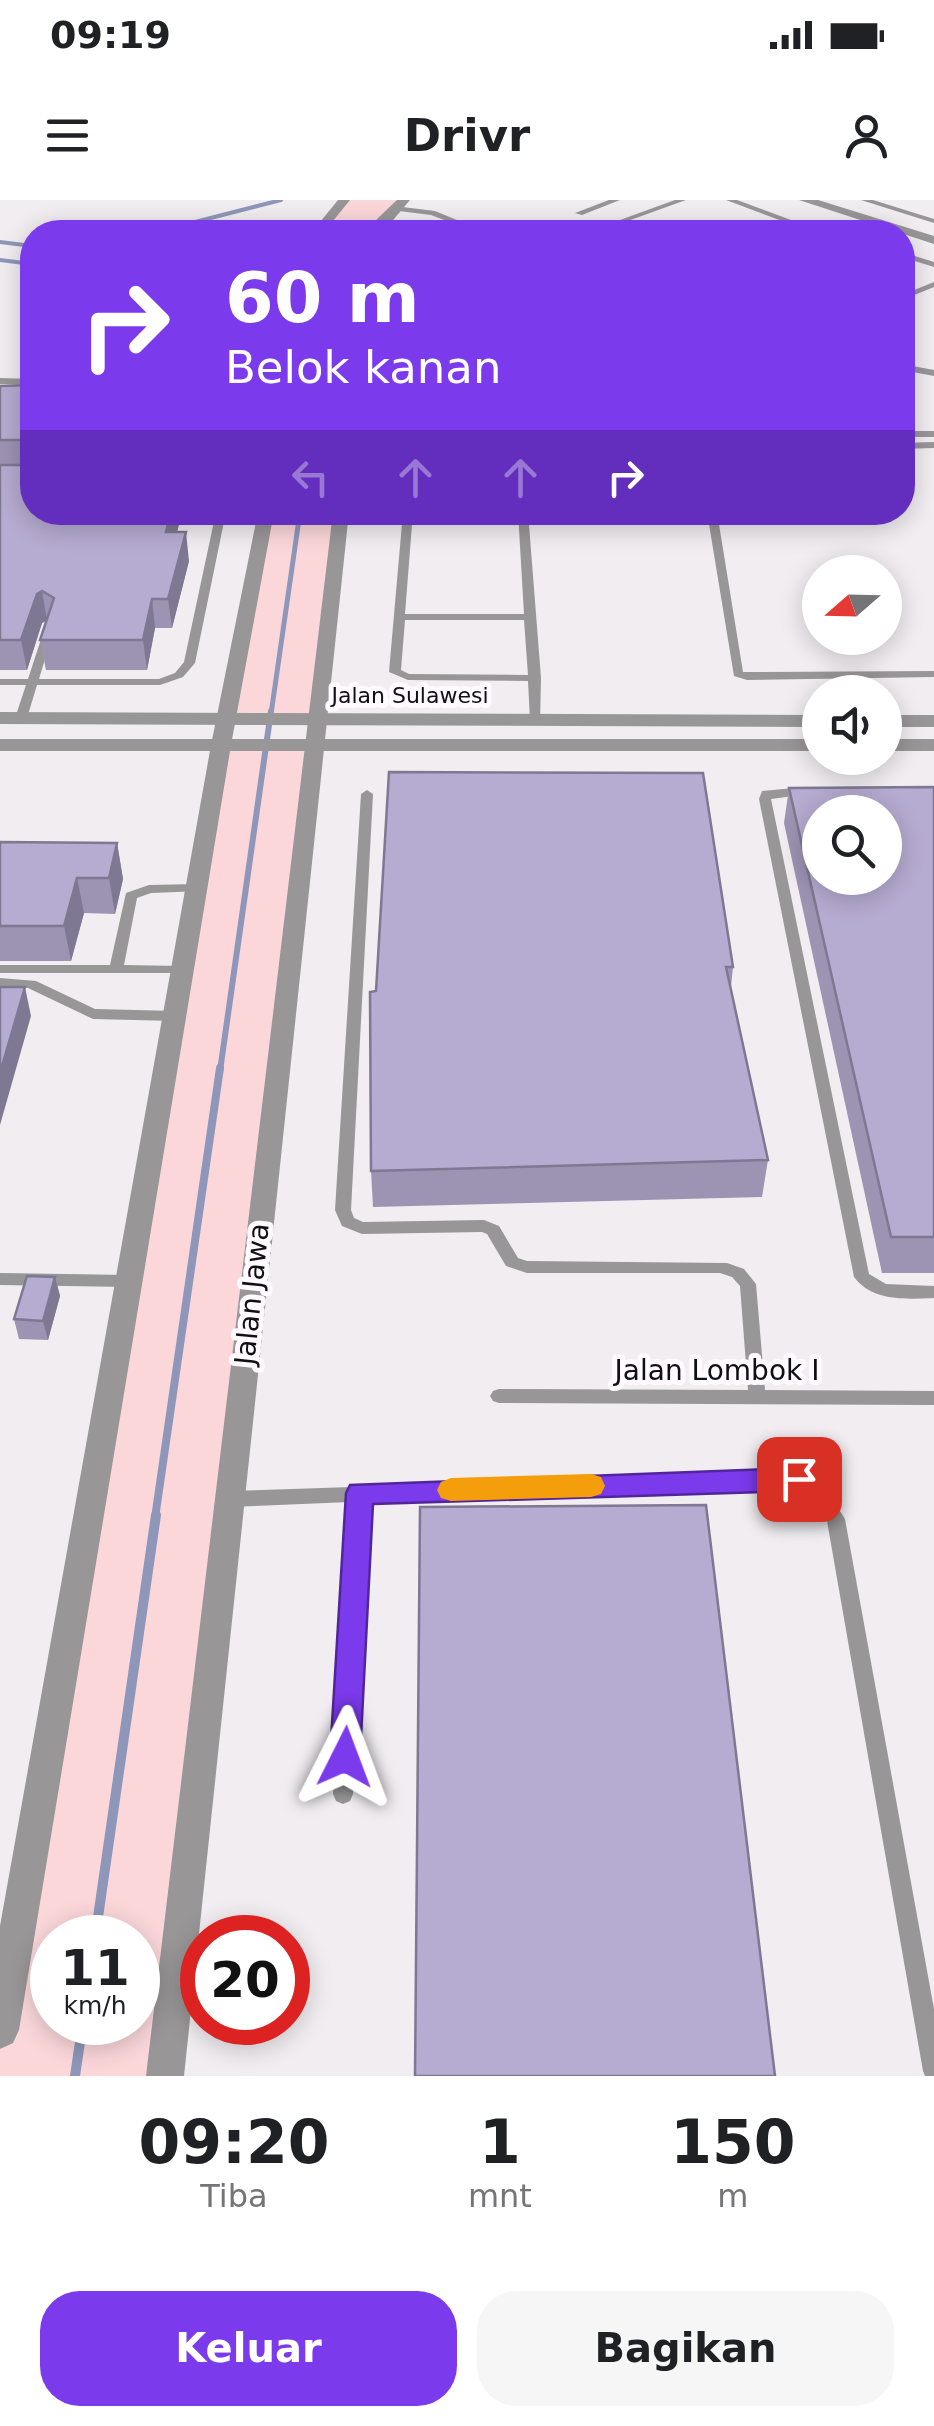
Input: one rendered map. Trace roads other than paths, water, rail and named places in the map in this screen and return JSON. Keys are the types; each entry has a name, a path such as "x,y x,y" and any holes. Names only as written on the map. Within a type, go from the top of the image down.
{"street":[{"path":"328,220 344,200"},
{"path":"782,200 855,220"},
{"path":"804,200 858,220"},
{"path":"0,2030 182,970 233,732 264,525"},
{"name":"Jalan Jawa","path":"166,2076 230,1498 306,732 339,525"},
{"name":"Jalan Sulawesi","path":"10,718 233,732"},
{"name":"Jalan Sulawesi","path":"306,732 536,720 802,721"},
{"path":"902,721 934,721"},
{"name":"Jalan Sulawesi","path":"0,744 306,732 802,745"},
{"path":"902,745 934,745"}],"lane":[{"path":"579,213 616,200"},
{"path":"625,220 682,200"},
{"path":"730,200 788,220"},
{"path":"866,200 934,221"},
{"path":"399,204 448,220"},
{"path":"0,682 160,682 179,676 189,664 218,525"},
{"path":"407,525 394,672 398,676 535,678"},
{"path":"524,525 536,720"},
{"path":"714,525 738,674 934,674"},
{"path":"399,616 530,617"},
{"path":"10,718 31,682 50,626"},
{"path":"815,792 775,792 766,794 764,800 862,1277 889,1292 934,1292"},
{"path":"367,794 343,1210 348,1222 362,1228 484,1226 493,1230 512,1262 527,1267 721,1267 738,1273 748,1284 757,1398"},
{"path":"116,969 130,896 149,889 197,888"},
{"path":"0,969 182,970"},
{"path":"0,982 30,984 93,1014 175,1016"},
{"path":"0,1279 129,1281"},
{"name":"Jalan Lombok I","path":"500,1396 934,1398"},
{"path":"230,1498 799,1479 822,1497 836,1519 934,2071"},
{"path":"343,1794 360,1493"}],"waterway":[{"path":"203,220 281,200"},
{"path":"0,242 20,244"},
{"path":"0,260 20,262"},
{"path":"271,714 298,525"},
{"path":"220,1071 271,711"},
{"path":"155,1518 220,1068"},
{"path":"98,1915 156,1515"},
{"path":"75,2076 80,2045"}]}
